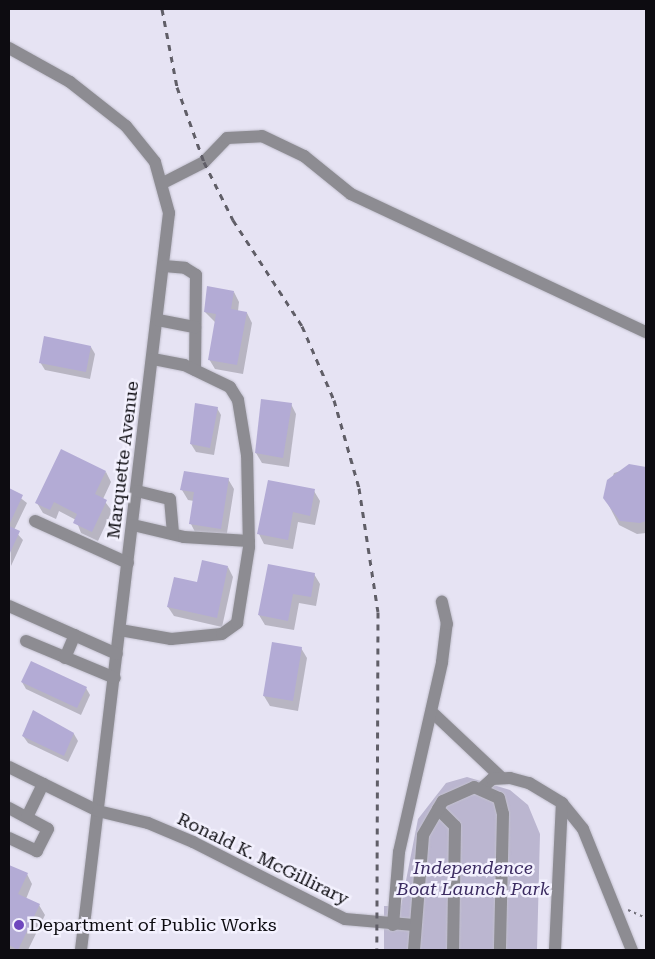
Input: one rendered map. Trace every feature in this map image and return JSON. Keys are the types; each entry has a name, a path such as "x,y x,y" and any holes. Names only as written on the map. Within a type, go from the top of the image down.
{"street":[{"name":"Marquette Avenue","path":"9,48 70,82 126,126 155,162 163,183 169,214 158,320 81,950"},
{"path":"163,183 204,162 227,138 262,136 304,156 351,194 646,332"},
{"path":"164,266 185,268 196,275 195,370"},
{"path":"158,320 195,327"},
{"path":"120,630 170,639 222,634 237,623 249,541 247,455 238,400 230,387 195,370 153,359"},
{"path":"137,491 170,500 172,534"},
{"path":"35,521 128,563"},
{"path":"133,525 172,534 249,541"},
{"path":"393,924 400,852 434,714 447,624 442,602"},
{"path":"9,606 118,654"},
{"path":"65,658 75,635"},
{"path":"26,641 114,678"},
{"path":"434,714 502,778"},
{"name":"Ronald K. McGillirary","path":"9,767 98,811 148,823 192,842 345,919 414,925"},
{"path":"481,789 492,779 502,778 529,783 562,803 583,829 632,950"},
{"path":"27,817 43,784"},
{"path":"414,950 418,858 423,835 438,808 460,791 481,789 499,798 503,814 500,950"},
{"path":"555,950 562,803"},
{"path":"9,808 48,827 38,851 9,838"},
{"path":"438,808 455,826 453,950"}],"path":[{"path":"614,904 646,918"}],"green space":[{"name":"Independence Boat Launch Park","path":"467,777 510,790 528,805 540,834 537,950 384,950 384,906 401,906 418,819 446,783"}],"building":[{"path":"207,286 234,291 231,309 247,312 237,365 208,360 216,314 204,312"},
{"path":"44,336 91,346 86,372 39,363"},
{"path":"261,399 292,403 283,458 255,453"},
{"path":"195,403 218,407 210,448 190,444"},
{"path":"61,449 106,471 95,494 107,500 92,532 73,523 77,514 54,502 50,510 35,503"},
{"path":"629,464 646,467 646,521 640,523 620,521 603,498 607,480"},
{"path":"184,471 229,478 221,529 189,524 194,492 180,490"},
{"path":"268,480 315,489 310,516 293,512 288,540 257,534"},
{"path":"9,488 23,495 9,525"},
{"path":"9,526 20,531 9,555"},
{"path":"202,560 228,566 217,618 167,607 174,577 197,582"},
{"path":"268,564 315,573 311,597 293,594 288,621 258,615"},
{"path":"272,642 302,647 293,701 263,696"},
{"path":"31,661 87,687 77,708 21,682"},
{"path":"33,710 74,733 64,756 22,736"},
{"name":"Department of Public Works","path":"9,865 28,873 18,894 40,904 18,950 9,945"}],"railway":[{"path":"162,9 177,87 204,162 233,220 302,326 334,400 359,488 378,612 377,950"}],"place":[{"name":"Department of Public Works","path":"19,925"}]}
